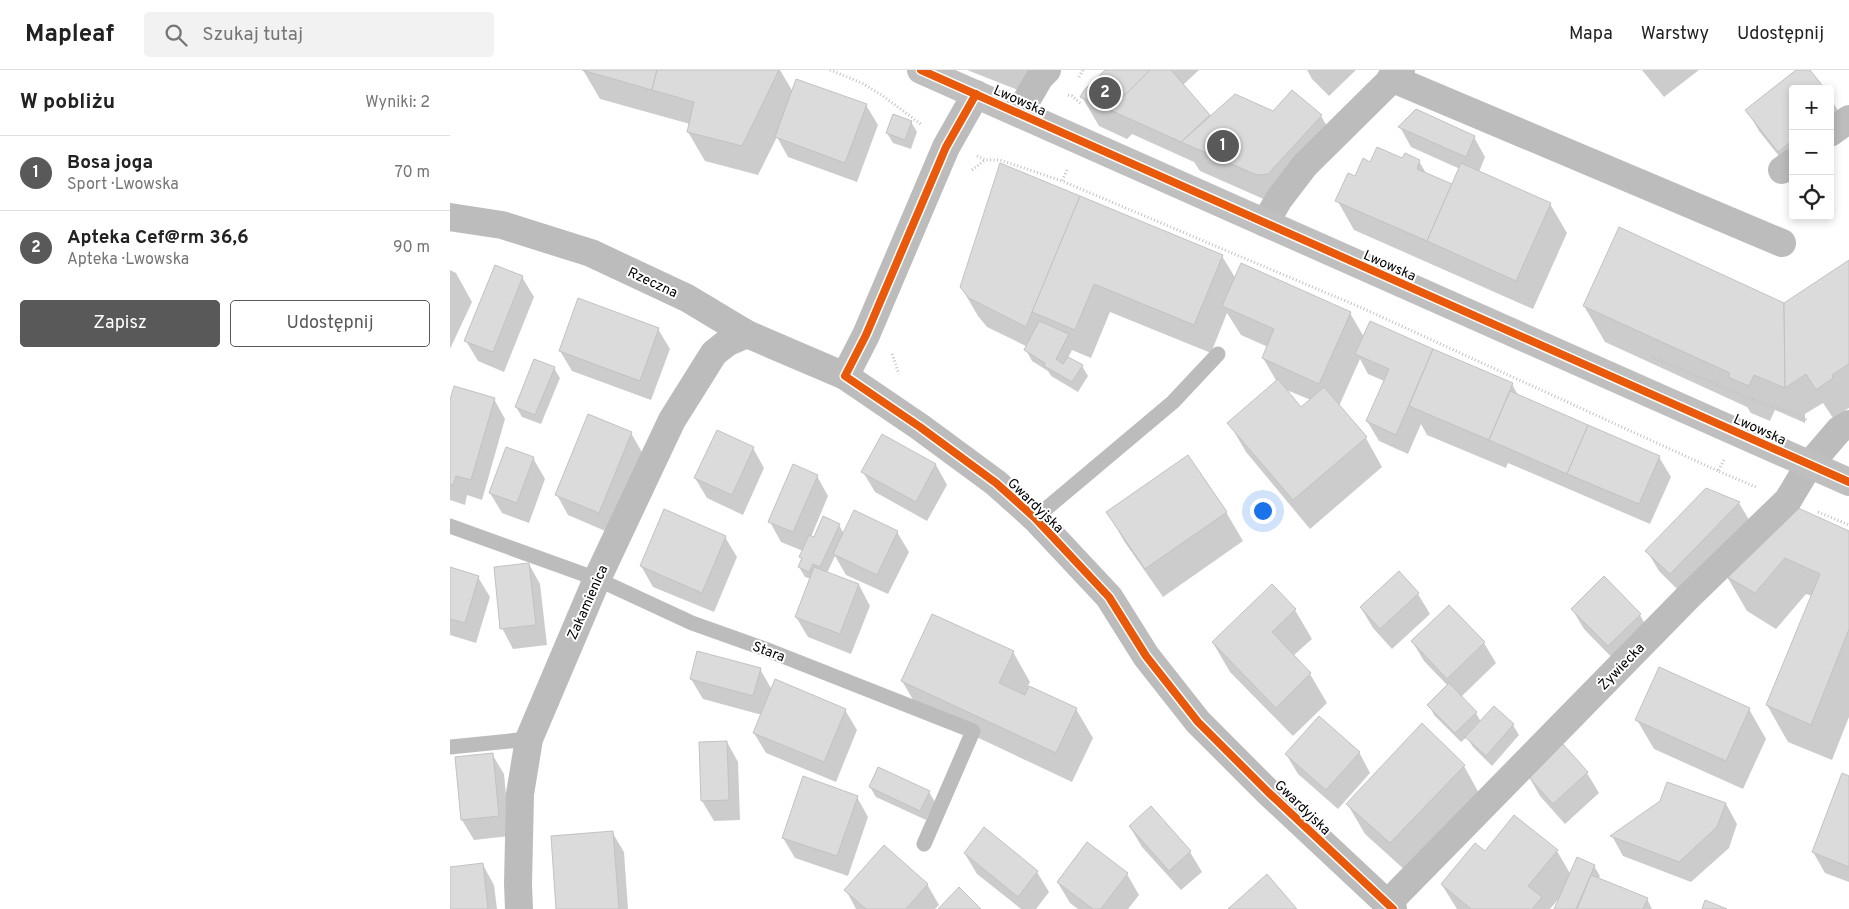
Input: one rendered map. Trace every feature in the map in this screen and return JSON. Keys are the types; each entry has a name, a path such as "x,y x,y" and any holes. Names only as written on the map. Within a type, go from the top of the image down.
{"street":[{"name":"Lwowska","path":"921,70 1849,482"},
{"path":"1019,113 1040,77 1047,70"},
{"path":"1265,223 1279,199 1304,165 1396,74 1782,243"},
{"path":"845,376 870,327 950,140 976,94"},
{"path":"1834,130 1849,119"},
{"name":"Rzeczna","path":"450,217 502,225 591,252 687,298 748,334 845,376"},
{"name":"Zakamienica","path":"519,909 520,794 529,739 597,579 672,420 714,353 728,342 748,334"},
{"name":"Gwardyjska","path":"845,376 920,427 996,483 1035,518 1109,597 1146,656 1198,722 1268,792 1390,907"},
{"name":"Żywiecka","path":"1390,907 1688,597 1788,500 1809,465 1839,430 1849,424"}],"lane":[{"path":"1035,518 1173,402 1218,354"},
{"name":"Stara","path":"450,526 597,579 692,623 774,652 973,731 924,844"},
{"path":"450,747 529,739"}],"path":[{"path":"830,70 862,83 883,96 920,124"},
{"path":"950,140 985,160 1000,160 1062,181"},
{"path":"1817,512 1849,526"}],"building":[{"path":"582,70 657,70 652,90"},
{"path":"657,70 779,70 742,146 687,132 694,102 652,90"},
{"path":"1105,70 1150,70 1110,110 1080,97 1085,89"},
{"path":"1150,70 1171,70 1210,115 1181,142 1110,110"},
{"path":"1796,70 1810,70 1822,85 1789,85 1789,143 1778,152 1745,110"},
{"path":"796,79 867,104 845,163 775,137"},
{"path":"1292,90 1322,115 1268,174 1257,175 1181,142 1235,94 1273,111"},
{"path":"1416,109 1475,136 1466,157 1398,127"},
{"path":"893,114 912,121 905,140 886,133"},
{"path":"1377,147 1402,158 1405,153 1420,160 1417,169 1452,184 1427,241 1335,201 1348,173 1355,176 1363,158 1370,162"},
{"path":"1000,163 1080,196 1026,327 969,298 960,287"},
{"path":"1461,163 1551,203 1516,281 1427,241"},
{"path":"1080,196 1223,255 1194,325 1094,284 1075,330 1032,312"},
{"path":"1619,227 1784,303 1785,388 1754,375 1749,386 1728,377 1730,373 1583,306"},
{"path":"1849,260 1849,364 1832,375 1833,378 1816,390 1806,374 1785,388 1784,303"},
{"path":"1241,263 1351,312 1319,384 1262,358 1274,329 1222,306"},
{"path":"495,265 523,276 493,352 464,341"},
{"path":"578,298 659,328 640,381 559,351"},
{"path":"1039,321 1069,334 1056,359 1063,364 1068,357 1083,365 1072,382 1044,366 1045,363 1024,350"},
{"path":"1370,321 1433,349 1396,435 1366,421 1389,369 1355,354"},
{"path":"1433,349 1513,383 1489,440 1409,406"},
{"path":"534,359 555,367 535,415 515,407"},
{"path":"1278,379 1301,407 1324,387 1367,437 1293,500 1227,423"},
{"path":"454,386 495,398 471,480 456,476 453,485 450,484 450,400"},
{"path":"1510,391 1588,425 1567,474 1489,440"},
{"path":"588,414 632,432 599,513 555,495"},
{"path":"1588,425 1660,456 1639,504 1567,474"},
{"path":"717,430 754,447 732,495 694,478"},
{"path":"882,434 936,464 916,502 861,472"},
{"path":"506,447 534,457 517,503 489,493"},
{"path":"1188,455 1227,512 1145,569 1106,512"},
{"path":"793,464 818,475 793,532 768,522"},
{"path":"1706,488 1740,502 1670,574 1645,551"},
{"path":"1796,507 1849,531 1849,629 1811,725 1766,705 1820,574 1785,558 1755,593 1724,575"},
{"path":"664,509 726,536 702,593 640,566"},
{"path":"854,510 898,531 877,575 833,554"},
{"path":"823,516 840,524 820,567 813,564 809,572 798,567 802,558 799,557 809,535 814,537"},
{"path":"529,563 536,625 500,629 494,567"},
{"path":"450,567 479,576 465,623 450,619"},
{"path":"814,567 859,584 840,634 795,617"},
{"path":"1399,571 1419,593 1380,629 1360,607"},
{"path":"1604,576 1641,614 1608,646 1571,609"},
{"path":"1272,584 1296,609 1272,632 1311,673 1276,708 1212,642"},
{"path":"1449,605 1485,642 1447,679 1411,641"},
{"path":"932,614 1014,651 999,683 1025,695 1029,686 1077,708 1056,753 901,681"},
{"path":"697,651 761,668 753,696 690,679"},
{"path":"1659,667 1750,708 1726,761 1635,720"},
{"path":"775,679 846,709 824,762 753,733"},
{"path":"1449,683 1477,712 1455,733 1427,705"},
{"path":"1494,706 1514,724 1486,756 1465,737"},
{"path":"1319,716 1360,752 1326,790 1285,754"},
{"path":"1422,723 1465,765 1390,843 1346,804"},
{"path":"727,741 729,800 701,801 699,742"},
{"path":"1562,743 1588,772 1553,804 1527,775"},
{"path":"493,753 499,816 461,820 455,757"},
{"path":"878,767 930,791 920,811 869,787"},
{"path":"1842,773 1849,776 1849,867 1812,852"},
{"path":"803,776 858,796 837,856 782,838"},
{"path":"1667,782 1726,803 1717,827 1679,862 1610,836 1660,801"},
{"path":"1151,806 1191,851 1169,871 1129,826"},
{"path":"1514,815 1558,850 1528,886 1542,897 1532,909 1471,909 1441,884 1475,843 1485,851"},
{"path":"984,827 1038,871 1018,897 964,853"},
{"path":"613,831 619,909 556,909 551,836"},
{"path":"1087,842 1128,873 1101,909 1093,909 1057,882"},
{"path":"884,845 928,884 906,909 866,909 844,890"},
{"path":"1577,857 1595,865 1576,909 1554,909"},
{"path":"483,863 488,909 450,909 450,867"},
{"path":"1267,874 1297,909 1228,909"},
{"path":"1591,875 1648,898 1643,909 1577,909"},
{"path":"959,887 981,909 938,909"},
{"path":"1705,900 1727,909 1702,909"}],"cycle path":[{"path":"921,70 1849,482"},
{"path":"976,94 946,147 866,335 845,376 920,427 996,483 1035,518 1109,597 1146,656 1198,722 1268,792 1393,909"}],"place":[{"name":"Apteka Cef@rm 36,6","path":"1105,93"},
{"name":"Bosa joga","path":"1223,146"}]}
